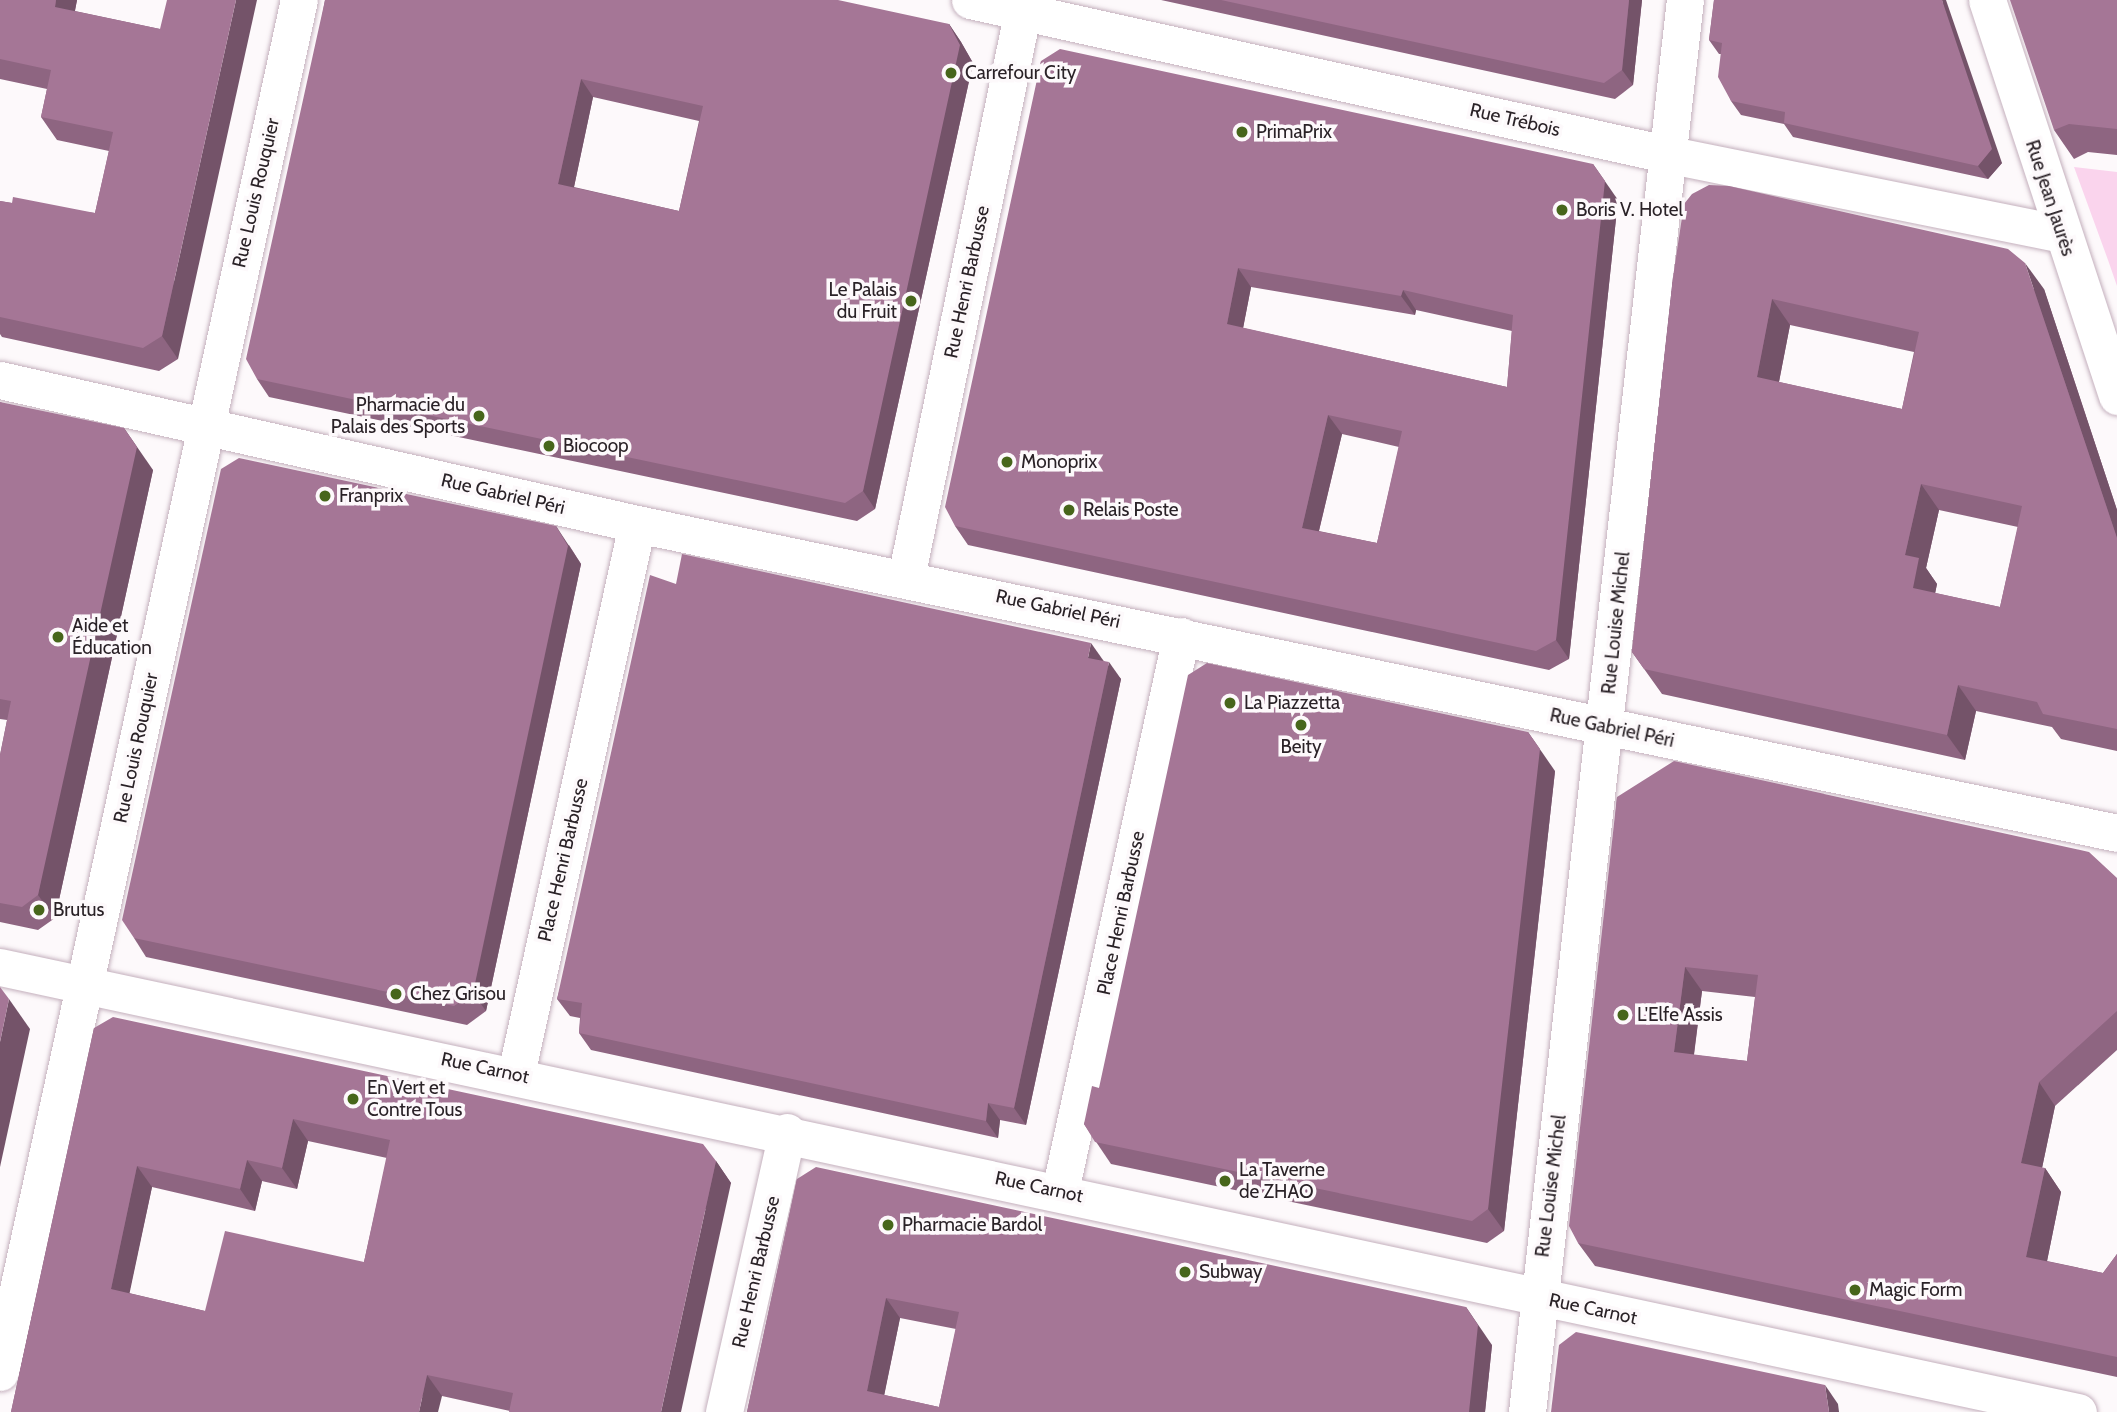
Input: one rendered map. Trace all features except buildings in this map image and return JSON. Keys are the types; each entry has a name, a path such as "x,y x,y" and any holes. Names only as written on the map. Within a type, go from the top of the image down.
{"street":[{"name":"Rue Louis Rouquier","path":"0,1372 299,0"},
{"name":"Rue Trébois","path":"970,0 1023,5 1667,154 2061,234"},
{"name":"Rue Louise Michel","path":"1527,1412 1685,0"},
{"name":"Rue Jean Jaurès","path":"1987,0 2061,234 2117,396"},
{"name":"Rue Henri Barbusse","path":"909,564 1023,5"},
{"name":"Rue Gabriel Péri","path":"0,380 637,524 2117,833"},
{"name":"Place Henri Barbusse","path":"516,1074 637,524"},
{"name":"Place Henri Barbusse","path":"1060,1191 1181,636"},
{"name":"Rue Carnot","path":"0,967 787,1132 1538,1298 2078,1412"},
{"name":"Rue Henri Barbusse","path":"724,1412 787,1132"}],"shaded area":[{"path":"2074,167 2117,172 2117,286 2108,260"}],"place":[{"name":"Carrefour City","path":"951,73"},
{"name":"PrimaPrix","path":"1242,132"},
{"name":"Boris V. Hotel","path":"1562,210"},
{"name":"Le Palais du Fruit","path":"911,301"},
{"name":"Pharmacie du Palais des Sports","path":"479,416"},
{"name":"Biocoop","path":"549,446"},
{"name":"Monoprix","path":"1007,462"},
{"name":"Franprix","path":"325,496"},
{"name":"Relais Poste","path":"1069,510"},
{"name":"Aide et Éducation","path":"58,637"},
{"name":"La Piazzetta","path":"1230,703"},
{"name":"Beity","path":"1301,725"},
{"name":"Brutus","path":"39,910"},
{"name":"Chez Grisou","path":"396,994"},
{"name":"L'Elfe Assis","path":"1623,1015"},
{"name":"En Vert et Contre Tous","path":"353,1099"},
{"name":"La Taverne de ZHAO","path":"1225,1181"},
{"name":"Pharmacie Bardol","path":"888,1225"},
{"name":"Subway","path":"1185,1272"},
{"name":"Magic Form","path":"1855,1290"}]}
